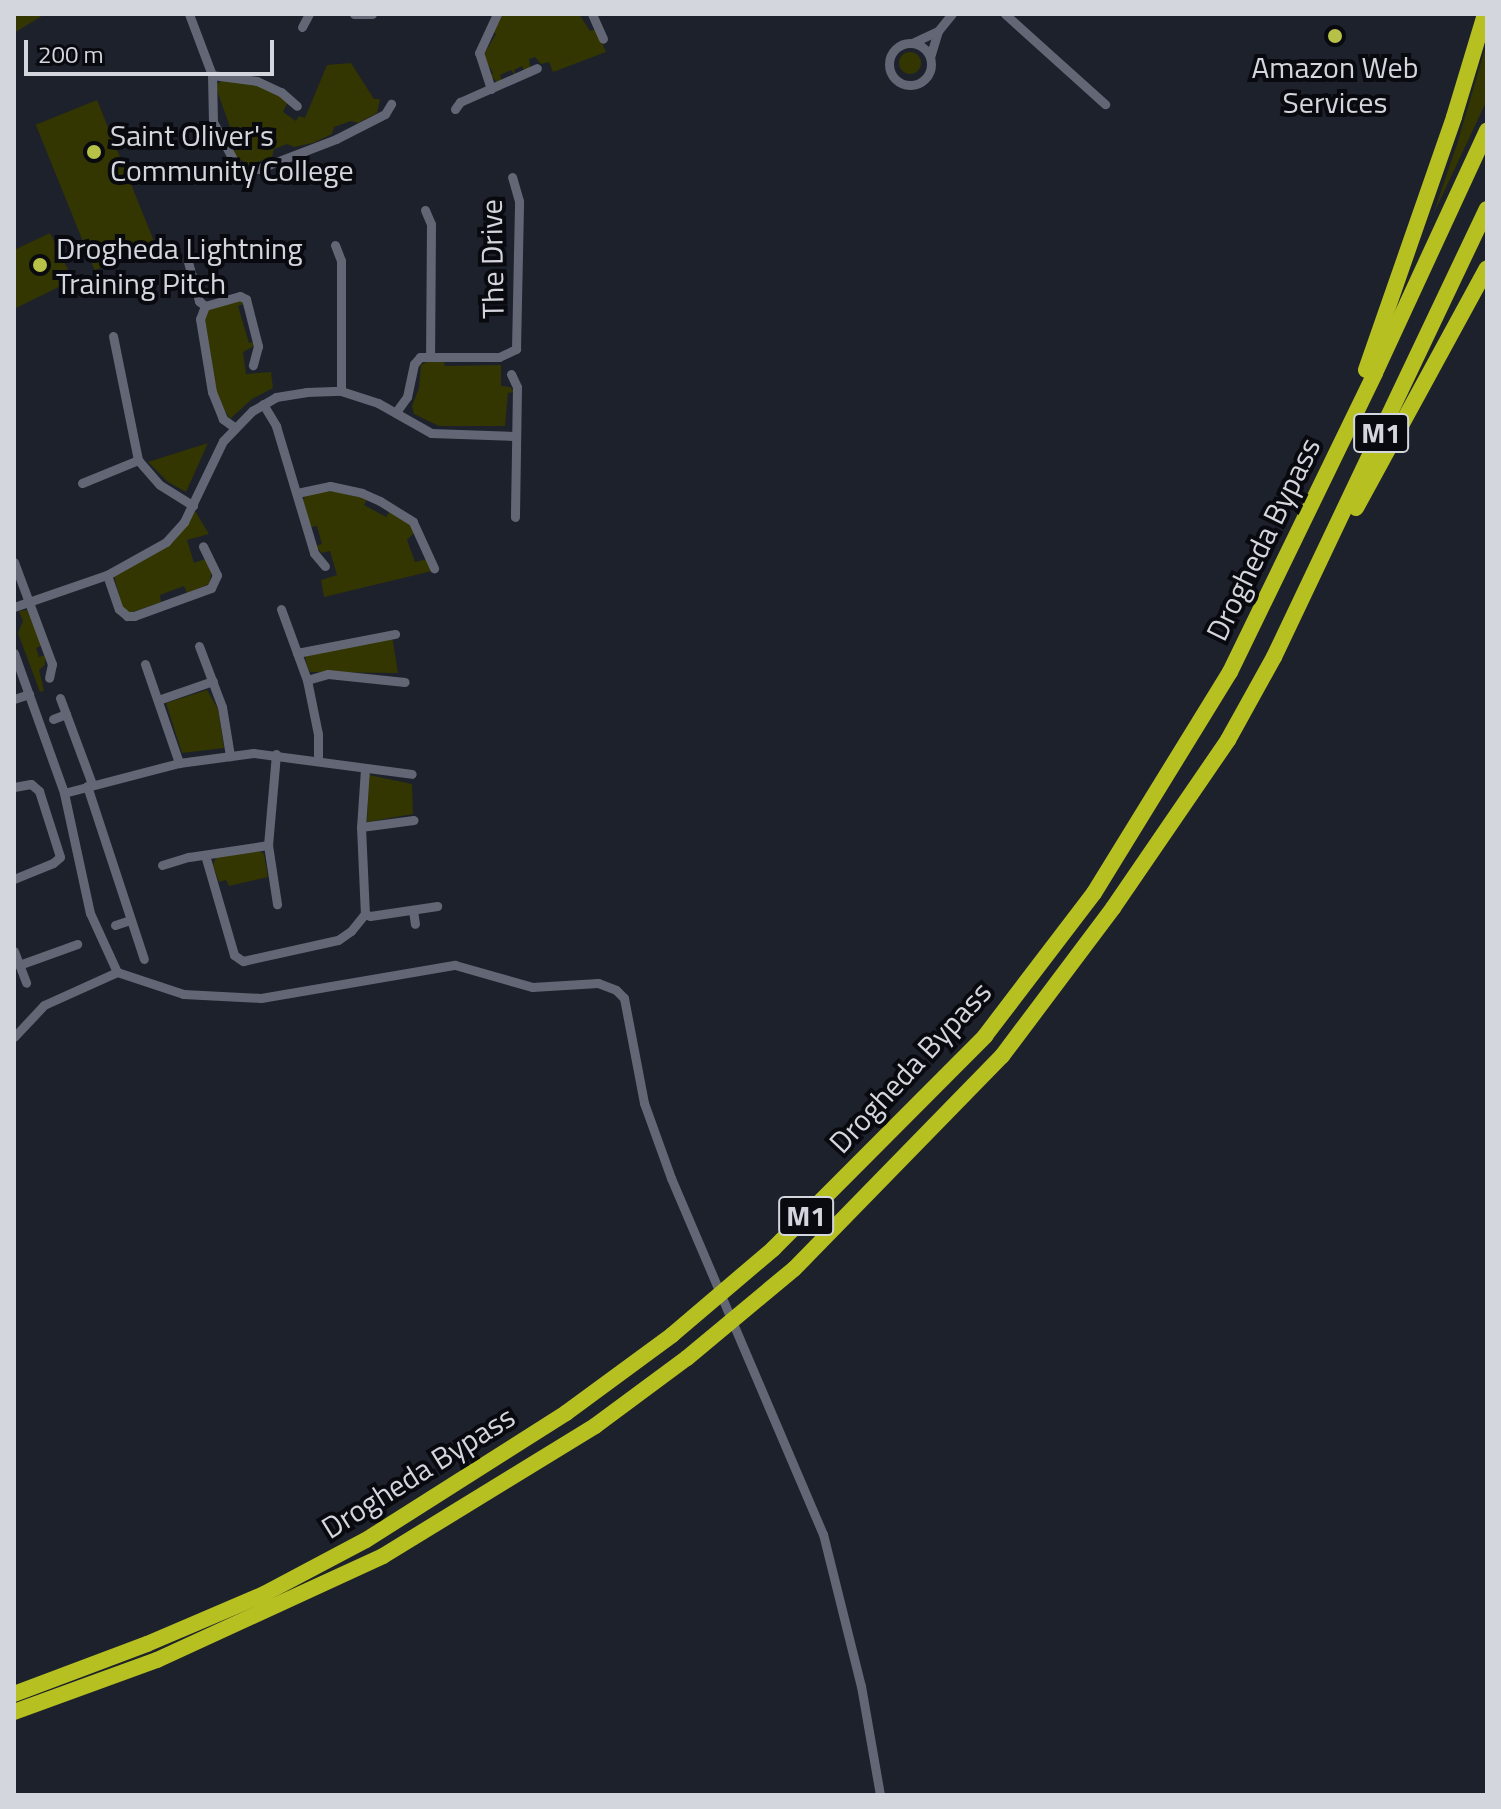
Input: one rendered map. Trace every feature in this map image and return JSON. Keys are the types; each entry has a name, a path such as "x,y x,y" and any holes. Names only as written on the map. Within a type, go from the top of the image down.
{"highway":[{"path":"1333,457 1397,289 1485,14"},
{"name":"Drogheda Bypass","path":"14,1694 62,1669 264,1594 366,1540 566,1413 672,1335 773,1249 985,1036 1094,893 1230,672 1487,131"},
{"name":"Drogheda Bypass","path":"14,1712 157,1660 383,1556 595,1426 744,1313 794,1269 1002,1056 1113,908 1228,740 1274,657 1487,209"},
{"path":"1274,657 1487,268"}],"street":[{"path":"189,14 212,75 213,122 235,163 244,170 258,169 336,139 385,114 391,104"},
{"path":"302,27 309,14"},
{"path":"354,14 372,14"},
{"path":"491,89 479,53 497,14"},
{"path":"592,14 603,39"},
{"path":"938,31 899,46 890,56 890,70 897,81 910,85 924,80 931,69 930,57 938,31 952,14"},
{"path":"1005,14 1105,104"},
{"path":"912,43 923,47 930,57"},
{"path":"455,109 460,102 537,68"},
{"path":"212,75 257,81 291,98 297,106"},
{"name":"The Drive","path":"425,210 431,224 430,355 499,357 516,349 519,201 512,177"},
{"path":"335,245 341,261 341,391"},
{"path":"188,262 199,301 205,306"},
{"path":"205,306 240,296 246,299 258,346 253,365"},
{"path":"205,306 200,319 212,392 223,419 234,427"},
{"path":"113,336 138,460 160,485 193,506"},
{"path":"396,412 407,397 414,364 420,357 430,355"},
{"path":"511,374 517,387 515,517"},
{"path":"14,607 107,575 166,542 180,529 216,450 234,427 263,404 291,394 341,391 396,412 431,433 515,436"},
{"path":"263,404 276,426 314,553 325,566"},
{"path":"82,483 109,469 138,460"},
{"path":"297,493 330,486 362,493 413,522 434,568"},
{"path":"107,575 119,609 127,616 134,616 211,588 217,575 203,546"},
{"path":"14,562 43,651 52,664 49,678"},
{"path":"281,609 307,680 318,734 318,761"},
{"path":"297,653 395,634"},
{"path":"199,646 213,681 230,756"},
{"path":"14,653 64,793 90,913 117,972"},
{"path":"145,664 179,763"},
{"path":"307,680 328,674 405,682"},
{"path":"158,700 213,681"},
{"path":"14,699 29,694"},
{"path":"60,698 144,959"},
{"path":"53,719 66,714"},
{"path":"64,793 179,763 230,756 276,754 412,774"},
{"path":"276,754 268,845 277,904"},
{"path":"205,855 234,955 239,960 338,940 351,931 365,914 361,827 365,769"},
{"path":"14,787 31,784 39,791 60,849 57,860 14,879"},
{"path":"361,827 414,820"},
{"path":"162,865 268,845"},
{"path":"365,914 370,916 437,906"},
{"path":"413,910 415,924"},
{"path":"115,925 130,920"},
{"path":"19,965 77,944"},
{"path":"14,951 26,983"},
{"path":"14,1037 44,1005 117,972 183,994 220,998 277,998 455,965 532,987 609,986 624,998 644,1103 704,1261 823,1534 861,1686 880,1795"}],"shaded area":[{"path":"14,14 45,14 14,33"},
{"path":"505,14 579,14 590,31 596,29 606,52 553,72 549,62 541,64 535,57 529,59 530,67 525,72 522,66 514,70 516,76 511,70 500,75 502,81 497,82 490,75 493,73 483,56 496,34 493,32 500,17"},
{"path":"1487,42 1487,100 1433,215 1458,141"},
{"path":"910,52 918,55 921,63 918,71 910,74 902,71 899,63 902,55"},
{"path":"351,63 374,99 380,99 377,113 358,123 351,121 334,127 332,134 313,143 294,147 287,144 274,149 272,157 248,165 235,155 229,143 235,141 215,85 223,80 255,84 288,101 283,112 296,121 299,116 305,118 327,65"},
{"path":"97,100 156,246 95,270 36,125"},
{"name":"Drogheda Lightning Training Pitch","path":"50,233 73,280 14,309 14,250"},
{"path":"239,300 244,304 238,306 249,343 254,342 254,346 243,352 246,374 271,372 273,388 252,399 230,419 216,396 203,321 206,310"},
{"path":"428,361 444,362 445,366 501,365 501,386 510,387 514,392 508,393 505,426 439,426 414,414 412,406 419,388 421,365"},
{"path":"208,443 186,492 168,482 148,462"},
{"path":"332,491 367,499 364,505 386,517 390,511 407,522 415,532 407,540 415,562 427,559 432,571 324,597 321,580 337,575 330,551 322,553 315,546 322,544 317,526 311,527 303,500 307,494"},
{"path":"195,511 209,534 187,540 194,563 205,559 212,572 209,584 187,593 184,586 160,595 161,602 130,613 122,608 114,576 174,541"},
{"path":"27,610 42,645 36,648 39,657 45,655 45,665 39,670 44,691 40,692 18,633 23,621 19,611"},
{"path":"392,636 398,673 310,672 307,666 305,656"},
{"path":"207,690 218,709 224,748 182,753 166,703"},
{"path":"369,775 412,784 413,814 367,822"},
{"path":"260,851 264,854 268,877 229,886 226,880 219,882 213,865 216,857"}],"place":[{"name":"Amazon Web Services","path":"1335,36"},
{"name":"Saint Oliver's Community College","path":"94,152"},
{"name":"Drogheda Lightning Training Pitch","path":"40,265"}]}
